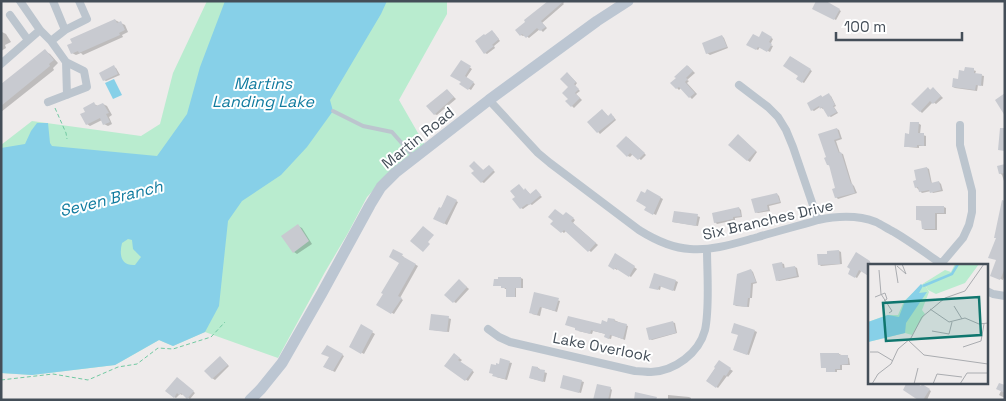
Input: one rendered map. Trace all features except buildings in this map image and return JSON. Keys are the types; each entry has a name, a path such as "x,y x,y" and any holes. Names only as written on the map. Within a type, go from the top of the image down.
{"street":[{"path":"20,1 66,62 84,71 87,87 49,101"},
{"path":"53,1 65,30"},
{"path":"50,40 87,19 79,1"},
{"name":"Martin Road","path":"250,400 282,363 381,187 395,173 489,100 597,21 628,1"},
{"path":"10,15 28,40"},
{"path":"1,64 40,30"},
{"path":"66,62 67,95"},
{"path":"739,85 768,107 778,117 786,130 818,220"},
{"name":"Six Branches Drive","path":"489,100 538,153 639,230 671,246 688,249 706,249 726,246 832,217 863,218 878,222 942,264"},
{"path":"942,264 963,238 972,212 972,191 960,145 960,125"},
{"name":"Lake Overlook","path":"488,329 510,342 636,370 652,372 668,369 690,354 698,344 704,331 707,313 706,249"},
{"path":"988,292 1005,296"}],"lane":[{"path":"333,111 363,126 392,132 415,158"}],"path":[{"path":"49,101 66,133 67,139"},
{"path":"1,380 54,374 88,380 118,367 137,364 158,348 173,349 211,337 225,322"}],"green space":[{"name":"Martins Landing Lake","path":"207,1 447,1 447,14 399,100 426,147 397,165 367,197 278,358 205,332 173,346 159,340 115,365 32,375 1,373 1,145 32,121 141,136 160,124 173,73"}],"water":[{"name":"Martins Landing Lake","path":"225,1 387,1 330,100 333,111 307,147 281,175 242,201 228,221 219,306 205,332 173,346 159,340 115,365 32,375 1,373 1,148 25,144 37,123 48,123 52,146 157,156 187,114 200,67","holes":["128,239 132,240 133,249 141,257 135,265 124,262 121,255 122,243"]},
{"path":"114,79 122,95 113,99 105,83"}],"water label":[{"name":"Seven Branch","path":"111,198"}]}
